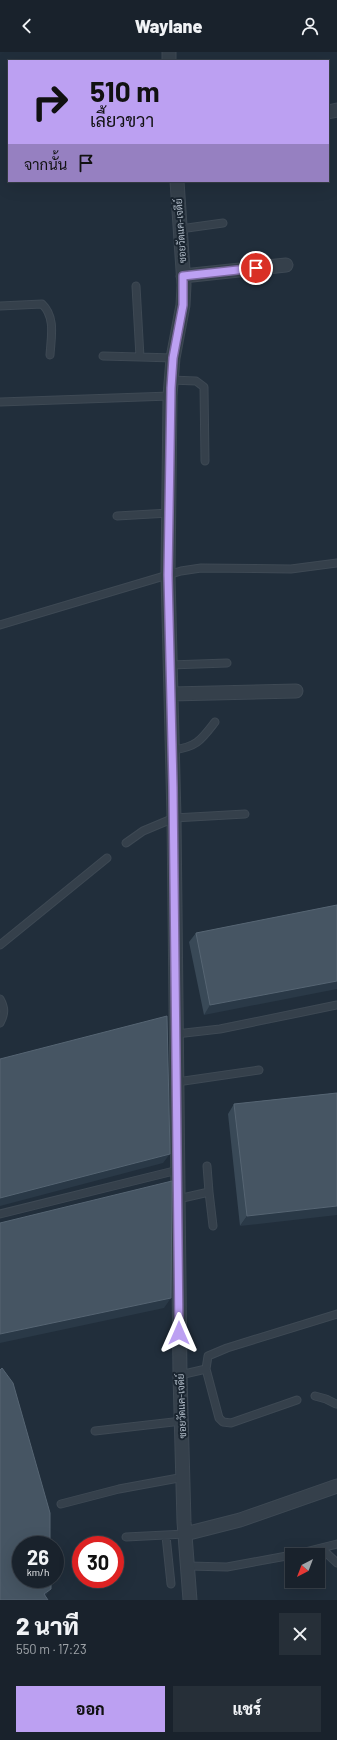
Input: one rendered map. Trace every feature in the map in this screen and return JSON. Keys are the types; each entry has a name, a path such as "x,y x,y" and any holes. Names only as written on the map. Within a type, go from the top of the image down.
{"street":[{"name":"ซอยวัดแค-เจดีย์","path":"177,182 183,276 183,305 173,358 170,396 168,575 173,750 180,1375 185,1534 189,1566 190,1600"},
{"path":"183,276 286,265"},
{"path":"171,694 296,691"},
{"path":"185,1534 240,1520 337,1486"}],"lane":[{"path":"180,229 223,223"},
{"path":"136,286 140,357"},
{"path":"0,306 42,304 49,310 51,322 50,355"},
{"path":"103,356 173,358"},
{"path":"172,380 196,381 204,388 205,462"},
{"path":"0,402 170,396"},
{"path":"117,516 169,513"},
{"path":"0,625 181,571 201,568 291,569 337,563"},
{"path":"170,665 227,663"},
{"path":"173,750 189,748 196,743 215,722"},
{"path":"126,842 144,831 174,818 244,814"},
{"path":"0,945 107,858"},
{"path":"0,999 4,1006 4,1015 0,1023"},
{"path":"176,1034 220,1029 337,1005"},
{"path":"177,1082 259,1070"},
{"path":"207,1166 212,1226"},
{"path":"0,1214 178,1170"},
{"path":"178,1199 209,1192"},
{"path":"297,1400 231,1423 223,1422 219,1418 206,1369 206,1361 212,1353 337,1314"},
{"path":"180,1375 206,1369"},
{"path":"315,1396 336,1404"},
{"path":"95,1431 182,1421"},
{"path":"60,1504 119,1489 184,1477"},
{"path":"126,1538 185,1534"},
{"path":"166,1536 171,1584"},
{"path":"325,1548 337,1544"},
{"path":"325,1552 337,1563"},
{"path":"189,1566 227,1567 285,1556"}],"building":[{"path":"337,905 337,981 210,1005 196,933"},
{"path":"167,1016 170,1154 0,1198 0,1059"},
{"path":"337,1093 337,1206 247,1216 234,1104"},
{"path":"172,1181 171,1298 0,1334 0,1223"},
{"path":"2,1368 13,1383 50,1513 50,1536 12,1536 12,1588 51,1588 44,1594 48,1600 0,1600 0,1370"}],"route":[{"path":"179,1333 173,787 168,575 170,396 173,358 183,305 183,276 256,268"}]}
